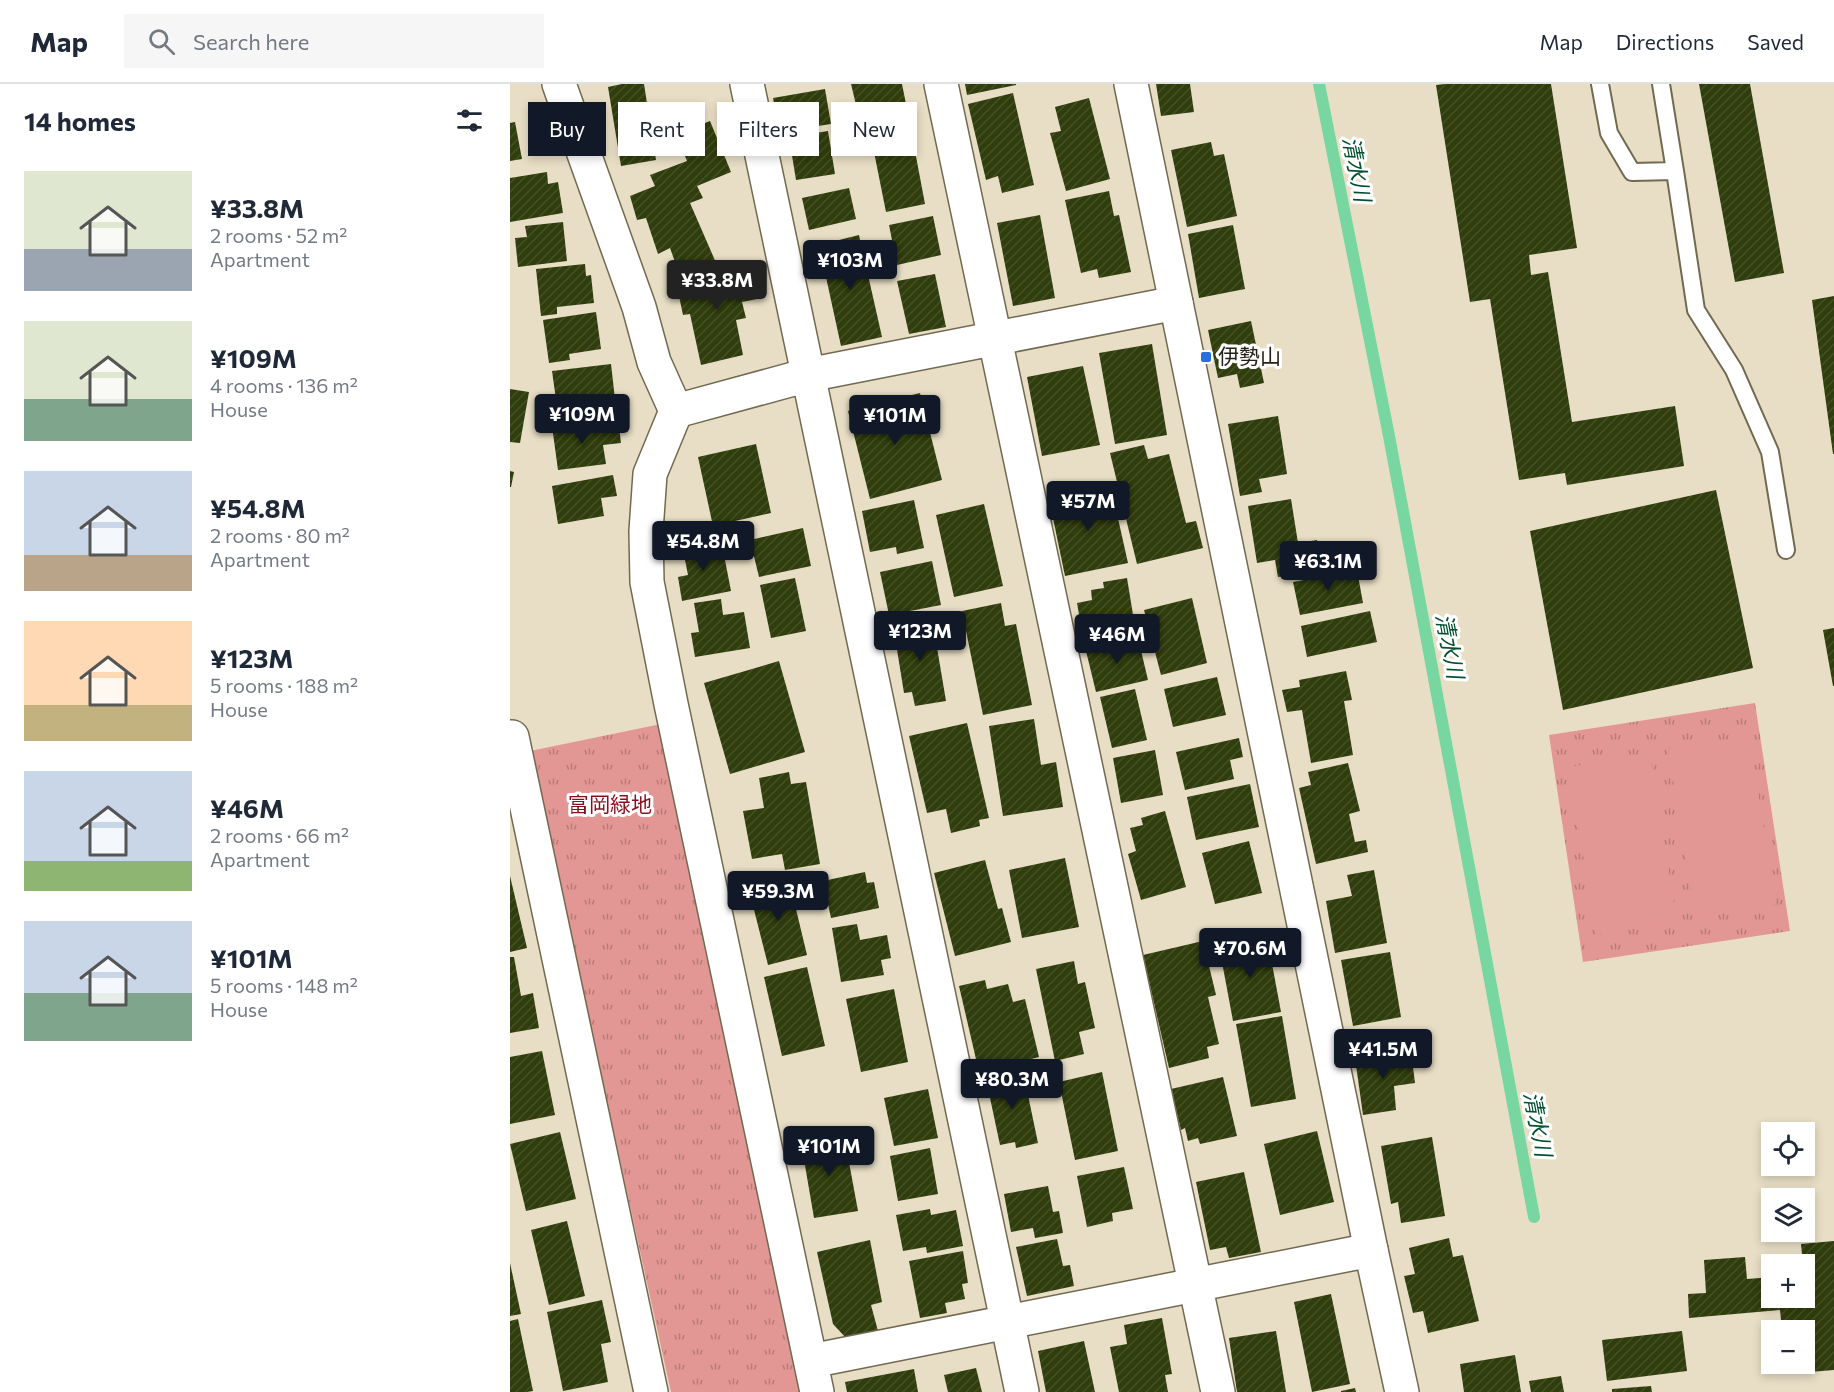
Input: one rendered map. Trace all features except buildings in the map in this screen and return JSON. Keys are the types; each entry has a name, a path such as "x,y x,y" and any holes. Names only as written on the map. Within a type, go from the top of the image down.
{"street":[{"path":"559,84 639,307 654,362 676,411 650,474 646,531 647,582 814,1377 1007,1322 1371,1250"},
{"path":"747,84 1022,1392"},
{"path":"941,84 1218,1392"},
{"path":"1131,84 1402,1392"},
{"path":"676,411 808,375 1176,303"},
{"path":"510,738 512,737 651,1392"}],"lane":[{"path":"1600,84 1609,133 1632,172 1675,171"},
{"path":"1661,84 1696,310 1734,370 1770,452 1786,550"}],"green space":[{"path":"1755,703 1790,931 1583,962 1549,735"},
{"name":"富岡緑地","path":"661,724 804,1392 671,1392 530,751"},
{"path":"1749,736 1776,904 1695,917 1668,749"},
{"path":"1650,754 1677,922 1596,935 1569,767"}],"waterway":[{"name":"清水川","path":"1319,84 1389,436 1534,1217"}],"place":[{"name":"伊勢山","path":"1206,357"}]}
